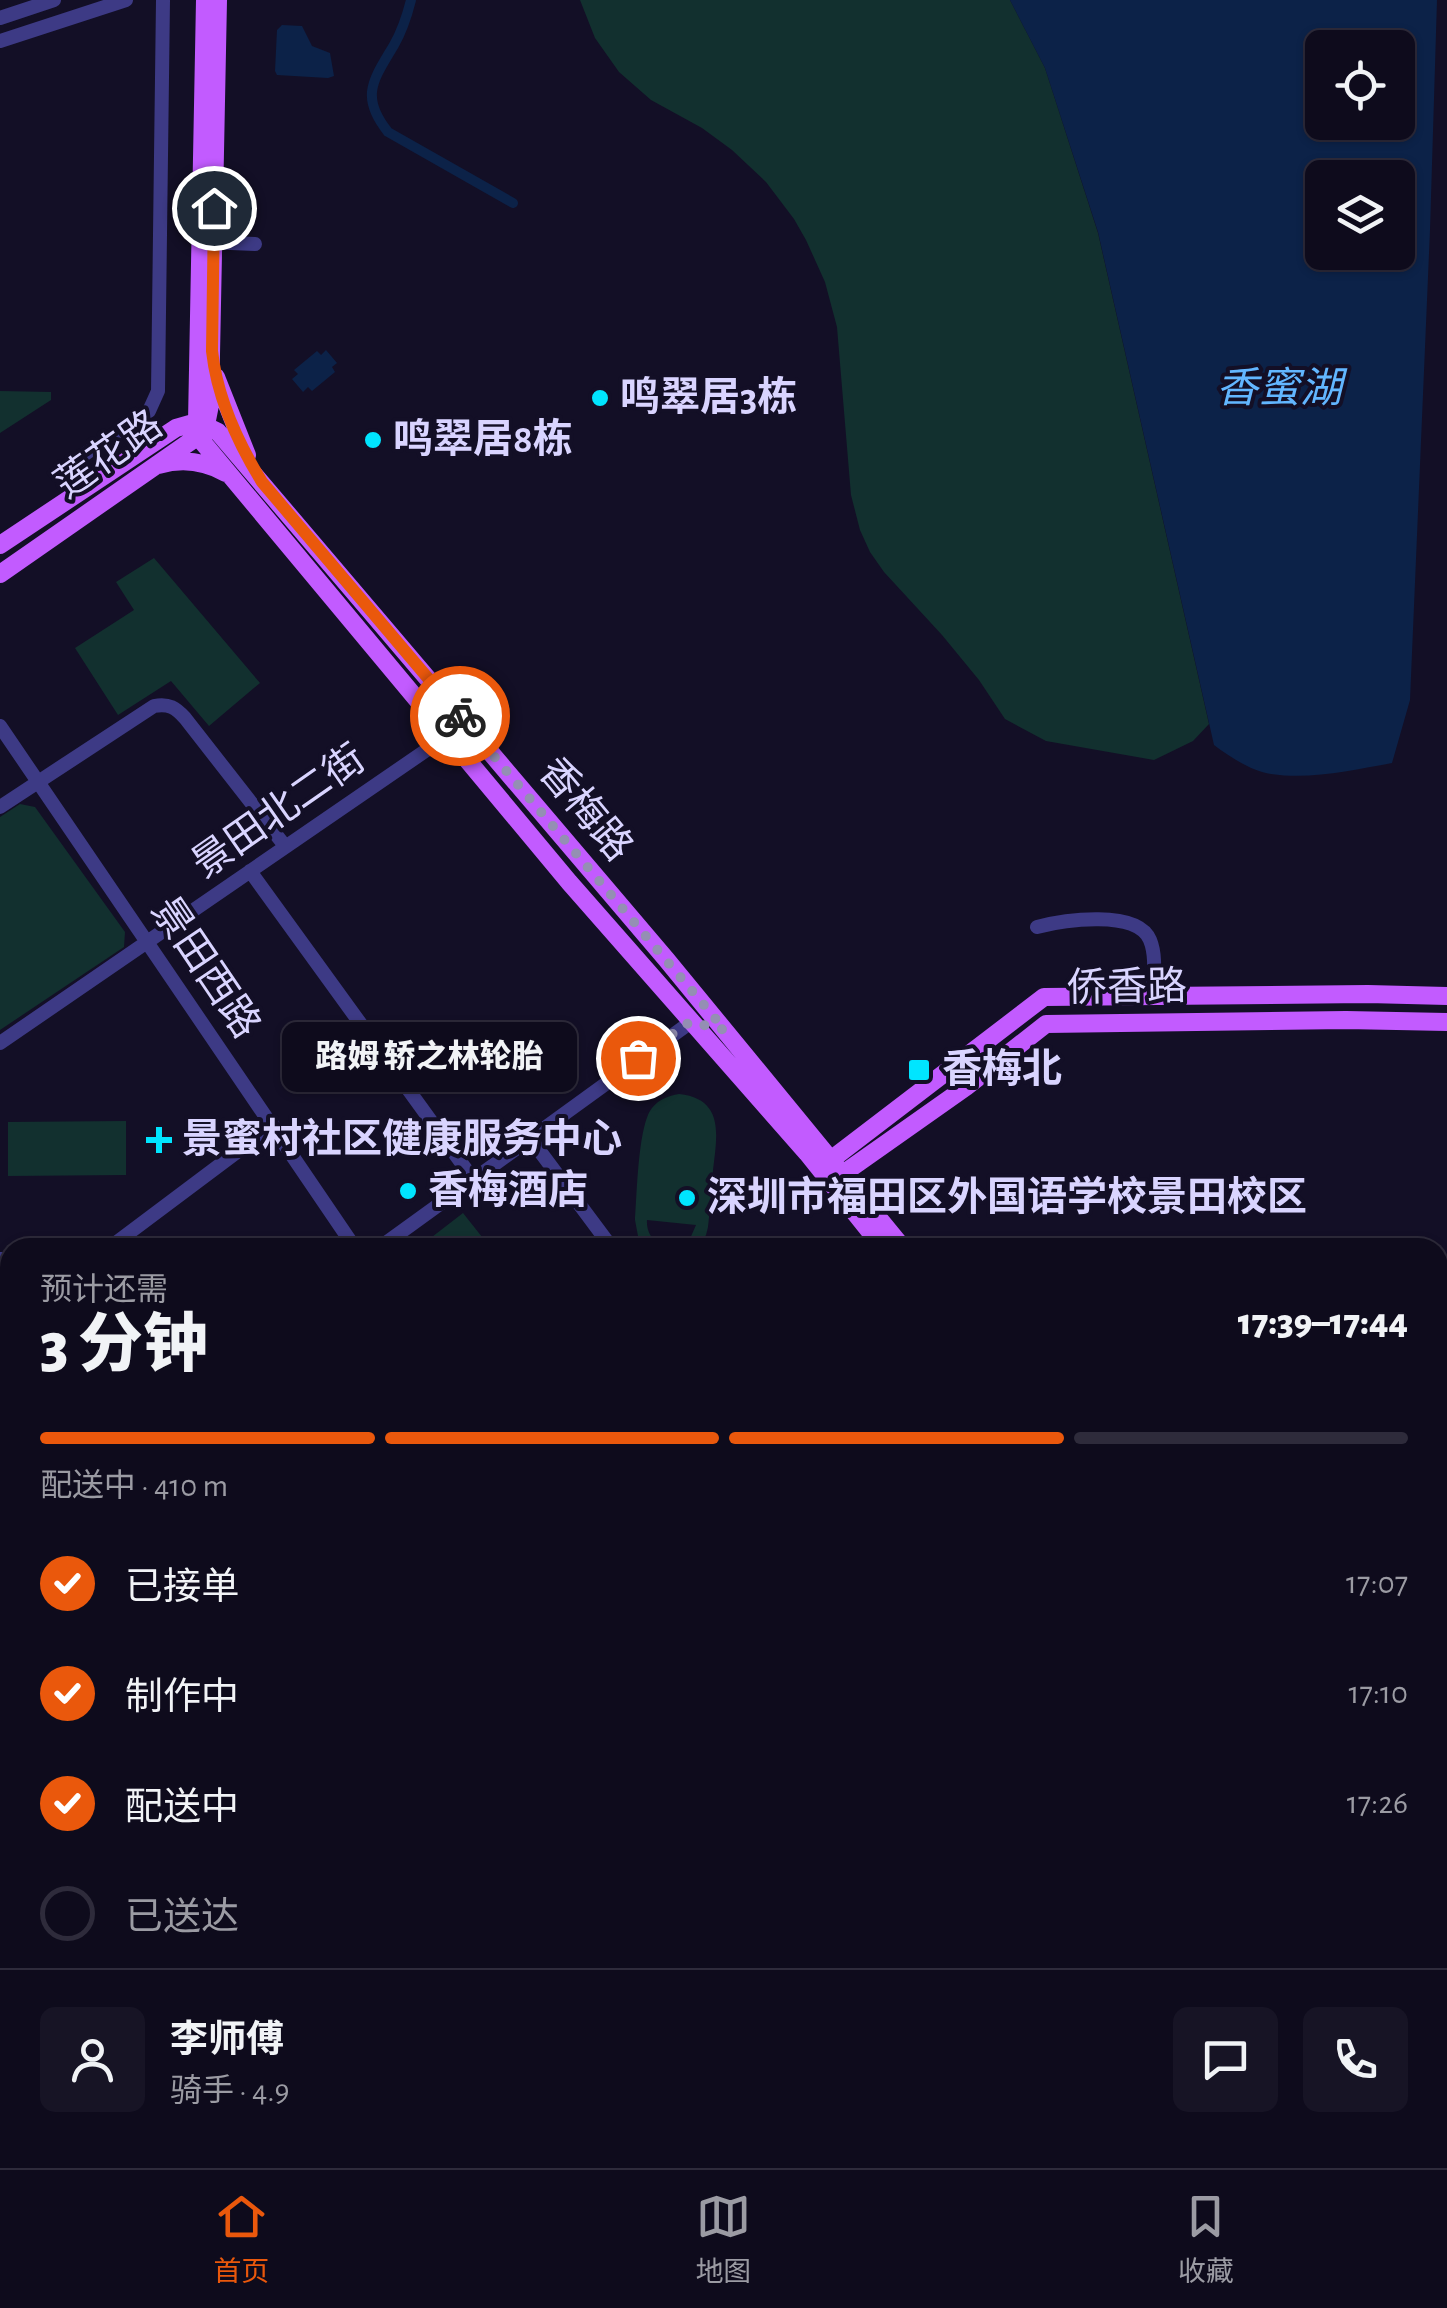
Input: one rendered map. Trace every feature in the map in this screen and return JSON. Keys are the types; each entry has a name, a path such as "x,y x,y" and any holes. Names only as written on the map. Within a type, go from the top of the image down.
{"main road":[{"path":"200,427 210,410 212,351 205,0"},
{"path":"200,427 198,365 218,0"},
{"path":"212,351 226,408 262,482"},
{"path":"170,431 187,400 198,365"},
{"name":"莲花路","path":"0,545 170,431 180,426 200,427"},
{"name":"莲花路","path":"0,574 150,469 200,427"},
{"name":"香梅路","path":"200,427 207,448 569,882 690,1022 834,1169 878,1238"},
{"name":"香梅路","path":"200,427 223,436 709,1010 834,1169 894,1238"},
{"path":"150,469 171,462 190,462 212,466 230,476"},
{"path":"80,492 92,501 91,510"},
{"path":"569,882 578,883 585,878 584,862"},
{"name":"侨香路","path":"834,1169 1044,998 1447,996"},
{"path":"690,1022 709,1010"},
{"path":"690,1022 725,1030"},
{"name":"侨香路","path":"834,1169 966,1087 1046,1024 1447,1022"}],"street":[{"path":"0,18 38,2 54,0"},
{"path":"0,41 126,0"},
{"path":"85,454 149,411 158,391 163,0"},
{"path":"207,242 255,244"},
{"path":"0,807 154,706 169,706 185,718 285,846"},
{"name":"景田西路","path":"0,726 348,1238"},
{"name":"景田北二街","path":"0,1044 447,736"},
{"path":"248,873 471,1181"},
{"path":"1037,928 1070,921 1118,921 1138,927 1146,933 1152,950 1152,996"},
{"path":"393,1238 690,1022"},
{"path":"122,1238 273,1126"},
{"path":"530,1138 605,1238"}],"green space":[{"path":"580,0 1010,0 1045,68 1098,233 1209,724 1193,741 1154,760 1046,741 1005,719 942,635 884,572 860,530 851,495 837,327 825,282 794,219 766,182 732,150 651,100 619,72 595,38"},
{"path":"0,391 51,392 51,400 0,433"},
{"path":"154,558 260,683 209,726 171,681 118,715 75,648 134,610 116,582"},
{"path":"20,804 35,807 125,932 124,947 0,1030 0,817"},
{"path":"679,1094 704,1103 715,1121 706,1235 690,1238 696,1225 647,1220 653,1238 638,1236 635,1220 639,1161 647,1117 658,1102"},
{"path":"126,1121 126,1175 8,1176 8,1122"},
{"path":"463,1213 483,1238 431,1238"}],"water":[{"name":"香蜜湖","path":"1010,0 1437,0 1410,700 1392,763 1286,776 1256,770 1214,745 1098,232 1045,68"},
{"path":"282,25 302,26 312,46 330,53 334,76 277,75 277,30"},
{"path":"326,350 337,363 332,367 335,372 312,391 308,387 303,392 292,379 298,374 294,370 317,351 321,355"}],"waterway":[{"path":"411,0 373,88 379,119 388,132 513,203"}],"way so far":[{"path":"460,716 725,1030 690,1022 638,1058"}],"place":[{"name":"鸣翠居3栋","path":"600,398"},
{"name":"鸣翠居8栋","path":"373,440"},
{"name":"路姆 轿之林轮胎","path":"638,1058"},
{"name":"香梅北","path":"919,1070"},
{"name":"景蜜村社区健康服务中心","path":"159,1140"},
{"name":"香梅酒店","path":"408,1191"},
{"name":"深圳市福田区外国语学校景田校区","path":"687,1198"}],"route":[{"path":"214,208 213,365 226,408 249,459 262,482 460,716"}]}
